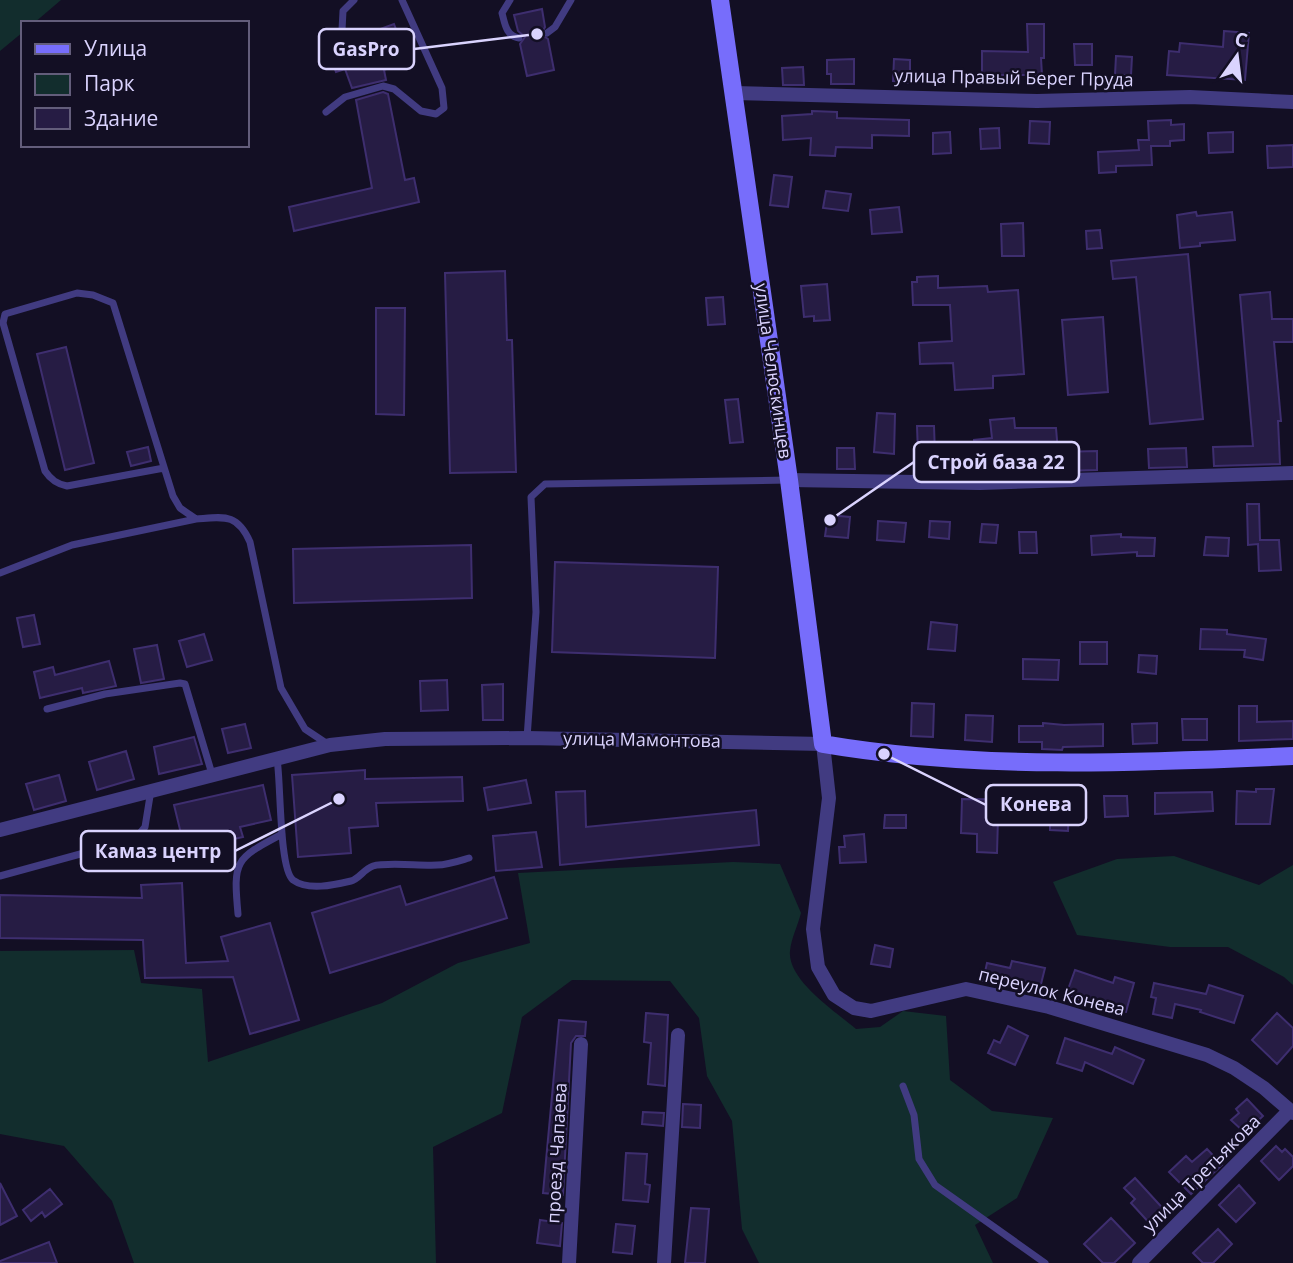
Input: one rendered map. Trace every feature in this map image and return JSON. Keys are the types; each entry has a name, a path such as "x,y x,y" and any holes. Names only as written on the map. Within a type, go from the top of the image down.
{"main road":[{"name":"улица Челюскинцев","path":"720,0 789,480 823,744"},
{"name":"улица Мамонтова","path":"823,744 884,754 1029,762 1293,756"}],"street":[{"name":"улица Правый Берег Пруда","path":"734,93 1037,100 1190,97 1293,102"},
{"path":"789,480 980,483 1293,473"},
{"name":"улица Мамонтова","path":"0,830 330,745 385,739 527,737 823,744"},
{"name":"переулок Конева","path":"823,744 829,798 813,929 818,967 834,995 854,1008 871,1011 966,989 1049,1007 1207,1055 1234,1068 1264,1088 1292,1112"},
{"path":"664,1263 678,1035"},
{"name":"проезд Чапаева","path":"569,1263 581,1044"},
{"name":"улица Третьякова","path":"1139,1263 1292,1112"}],"lane":[{"path":"342,30 343,11 354,0"},
{"path":"327,112 345,96 383,86 394,89 421,111 436,114 444,108 442,88 402,0"},
{"path":"510,0 502,13 505,28 519,38"},
{"path":"547,33 555,27 571,0"},
{"path":"164,468 67,486 50,478 45,471 3,323 5,314 77,293 93,295 113,303 173,496 180,508 196,519"},
{"path":"527,737 536,612 531,496 545,484 789,480"},
{"path":"0,573 72,545 196,519 223,517 233,520 243,526 250,542 281,688 305,729 330,745"},
{"path":"47,709 105,694 180,682 185,684 212,774"},
{"path":"276,758 280,780 285,866 292,879 304,885 317,886 354,880 374,866 440,865 469,858"},
{"path":"0,876 135,839 145,827 151,790"},
{"path":"238,914 234,878 239,861 257,847 282,834"},
{"path":"903,1086 914,1115 919,1159 934,1185 1045,1263"}],"green space":[{"path":"0,0 61,0 36,21 21,21 21,34 0,51"},
{"path":"1174,856 1259,885 1293,865 1293,985 1284,977 1228,947 1170,947 1077,935 1053,882 1117,859"},
{"path":"733,862 780,864 801,913 791,946 791,962 804,984 837,1014 856,1029 880,1027 903,1011 946,1016 950,1080 992,1111 1053,1118 1017,1198 975,1225 993,1263 759,1263 742,1229 732,1121 707,1076 699,1018 670,981 572,980 522,1017 502,1113 433,1147 436,1263 134,1263 112,1201 64,1146 0,1134 0,951 134,950 141,983 202,989 208,1062 382,1003 458,963 530,943 518,873"}],"building":[{"path":"542,9 545,27 541,34 548,39 554,70 527,76 520,44 525,37 518,31 514,15"},
{"path":"394,24 408,61 384,70 386,80 352,88 345,69 336,72 327,48"},
{"path":"1027,24 1044,24 1042,75 982,75 982,51 1028,52"},
{"path":"1224,31 1249,33 1245,80 1167,75 1169,51 1179,52 1180,43 1223,47"},
{"path":"1074,44 1092,44 1092,65 1075,65"},
{"path":"1116,56 1132,57 1131,75 1115,75"},
{"path":"854,59 854,84 831,84 831,74 827,74 827,60"},
{"path":"894,59 910,60 910,83 893,81"},
{"path":"803,67 804,85 783,85 782,68"},
{"path":"383,92 388,94 405,180 414,178 419,202 294,231 289,207 372,188 356,100"},
{"path":"812,111 837,112 837,118 909,120 909,136 872,135 872,148 836,147 835,156 810,155 811,138 783,140 782,116 812,114"},
{"path":"1171,120 1171,125 1184,124 1184,140 1170,141 1170,146 1151,146 1152,165 1116,166 1116,172 1099,173 1098,152 1139,150 1138,140 1149,140 1148,121"},
{"path":"1030,121 1050,122 1049,144 1029,143"},
{"path":"999,128 1000,148 981,149 980,129"},
{"path":"950,132 951,153 933,154 933,133"},
{"path":"1233,132 1233,152 1209,153 1208,133"},
{"path":"1293,145 1293,167 1268,168 1267,146"},
{"path":"774,175 792,177 788,207 770,205"},
{"path":"826,191 851,194 848,211 823,208"},
{"path":"899,207 902,232 872,234 870,210"},
{"path":"1196,212 1197,216 1232,212 1235,240 1180,248 1177,215"},
{"path":"1023,223 1024,256 1002,256 1001,224"},
{"path":"1100,230 1102,248 1087,249 1086,231"},
{"path":"1188,254 1203,419 1150,424 1136,277 1113,279 1111,261"},
{"path":"505,271 507,340 512,340 516,472 450,473 445,273"},
{"path":"938,276 938,288 987,286 988,292 1018,290 1024,374 993,376 993,388 955,390 953,363 920,364 919,343 952,341 950,305 913,305 912,282 917,282 917,277"},
{"path":"827,284 830,320 814,321 814,316 804,317 801,286"},
{"path":"1270,292 1272,319 1293,319 1293,342 1274,342 1281,421 1278,421 1280,464 1214,466 1213,447 1253,446 1240,295"},
{"path":"723,297 725,324 708,325 706,298"},
{"path":"376,308 405,308 404,415 376,414"},
{"path":"1103,317 1108,392 1068,395 1062,320"},
{"path":"66,347 94,463 65,470 37,354"},
{"path":"738,399 743,442 730,443 725,400"},
{"path":"877,413 895,414 894,454 874,452"},
{"path":"1014,418 1015,428 1056,428 1058,452 1097,451 1097,470 1027,472 1027,458 994,461 994,458 975,459 974,440 992,438 990,420"},
{"path":"917,426 934,426 935,454 918,454"},
{"path":"148,447 151,461 131,466 127,452"},
{"path":"837,448 854,448 855,469 837,469"},
{"path":"1186,448 1187,467 1149,468 1148,449"},
{"path":"1247,504 1259,504 1260,540 1279,540 1281,570 1259,571 1258,544 1248,545"},
{"path":"828,515 850,517 848,538 825,536"},
{"path":"878,521 906,523 904,542 877,540"},
{"path":"930,521 950,522 949,539 929,537"},
{"path":"982,524 998,525 996,543 980,542"},
{"path":"1019,532 1036,532 1037,553 1020,553"},
{"path":"1121,534 1121,537 1155,538 1154,556 1137,556 1137,552 1092,555 1091,536"},
{"path":"1206,537 1229,538 1228,556 1204,555"},
{"path":"471,545 472,598 294,603 293,549"},
{"path":"555,562 718,567 715,658 552,652"},
{"path":"34,615 40,644 23,647 17,618"},
{"path":"931,622 957,625 955,651 928,649"},
{"path":"1201,629 1227,630 1227,634 1266,639 1263,660 1244,657 1245,650 1200,649"},
{"path":"204,634 212,660 187,667 179,641"},
{"path":"1080,642 1107,642 1107,664 1080,664"},
{"path":"157,645 164,679 141,683 134,649"},
{"path":"1139,655 1157,656 1156,674 1138,672"},
{"path":"1023,659 1059,660 1058,680 1023,679"},
{"path":"109,661 116,686 83,693 82,688 40,698 34,672 53,667 55,675"},
{"path":"447,680 448,710 421,711 420,681"},
{"path":"503,684 503,720 483,720 482,685"},
{"path":"912,703 934,704 933,737 911,736"},
{"path":"1239,706 1257,706 1257,722 1293,721 1293,739 1239,741"},
{"path":"966,715 993,716 992,742 965,740"},
{"path":"1182,719 1207,719 1207,740 1183,740"},
{"path":"1043,723 1103,724 1103,746 1063,747 1062,750 1042,749 1042,742 1019,742 1019,726 1043,726"},
{"path":"1157,723 1157,743 1133,744 1132,724"},
{"path":"245,724 251,748 228,753 222,729"},
{"path":"194,737 202,764 159,774 154,747"},
{"path":"126,751 134,779 97,790 89,762"},
{"path":"365,770 365,779 462,777 463,801 376,803 378,826 349,828 351,853 298,857 292,775"},
{"path":"59,775 66,801 34,810 26,784"},
{"path":"526,780 531,803 488,810 484,788"},
{"path":"263,785 271,820 240,827 243,837 185,850 174,805"},
{"path":"1256,789 1274,789 1270,824 1236,824 1237,791 1256,792"},
{"path":"585,791 586,827 756,810 759,845 560,865 556,792"},
{"path":"1212,792 1213,811 1155,814 1155,793"},
{"path":"1104,796 1127,796 1128,816 1105,817"},
{"path":"962,799 1069,800 1068,831 1050,830 1046,821 998,818 997,853 977,852 977,834 961,833"},
{"path":"885,815 906,815 906,828 884,828"},
{"path":"536,832 542,867 496,871 493,836"},
{"path":"864,834 866,862 840,863 839,847 845,847 844,836"},
{"path":"494,877 507,918 330,973 312,913 400,886 406,905"},
{"path":"182,883 186,963 228,961 221,937 270,923 299,1020 250,1034 233,977 145,978 143,940 0,938 0,895 142,898 141,885"},
{"path":"875,945 893,949 890,967 871,964"},
{"path":"1012,961 1045,968 1039,992 983,981 987,963 1010,968"},
{"path":"1075,970 1113,983 1115,977 1134,983 1126,1012 1066,995"},
{"path":"1154,983 1206,994 1209,985 1243,996 1234,1023 1200,1012 1201,1010 1175,1004 1172,1018 1153,1014 1156,998 1151,997"},
{"path":"646,1013 668,1015 665,1086 648,1084 651,1043 644,1042"},
{"path":"1277,1013 1293,1028 1293,1046 1277,1064 1252,1040"},
{"path":"559,1020 586,1022 585,1036 576,1036 571,1043 563,1195 543,1193"},
{"path":"1008,1026 1028,1036 1015,1065 988,1053 994,1040 1000,1043"},
{"path":"1065,1038 1112,1054 1115,1047 1144,1060 1133,1084 1085,1062 1082,1071 1057,1063"},
{"path":"1247,1099 1263,1116 1245,1133 1231,1120 1239,1113 1236,1109"},
{"path":"683,1104 701,1105 700,1128 682,1127"},
{"path":"643,1112 664,1113 663,1126 642,1124"},
{"path":"1276,1146 1282,1152 1285,1149 1293,1157 1293,1166 1279,1180 1261,1161"},
{"path":"1207,1149 1222,1165 1191,1194 1169,1172 1186,1156 1192,1162"},
{"path":"626,1153 647,1154 645,1184 650,1185 648,1202 623,1200"},
{"path":"1135,1178 1168,1214 1153,1227 1131,1203 1135,1199 1124,1188"},
{"path":"0,1183 17,1216 0,1225"},
{"path":"1239,1185 1255,1203 1236,1222 1219,1205"},
{"path":"50,1189 62,1204 45,1217 42,1212 31,1221 23,1210"},
{"path":"691,1208 709,1209 705,1263 685,1263"},
{"path":"1111,1218 1135,1243 1114,1263 1103,1263 1084,1244"},
{"path":"540,1220 562,1223 560,1246 537,1243"},
{"path":"616,1224 635,1226 632,1254 613,1252"},
{"path":"1218,1229 1232,1244 1213,1263 1203,1263 1193,1253"},
{"path":"49,1242 57,1263 0,1263 0,1261"}],"place":[{"name":"GasPro","path":"537,34"},
{"name":"Строй база 22","path":"830,520"},
{"name":"Конева","path":"884,754"},
{"name":"Камаз центр","path":"339,799"}]}
